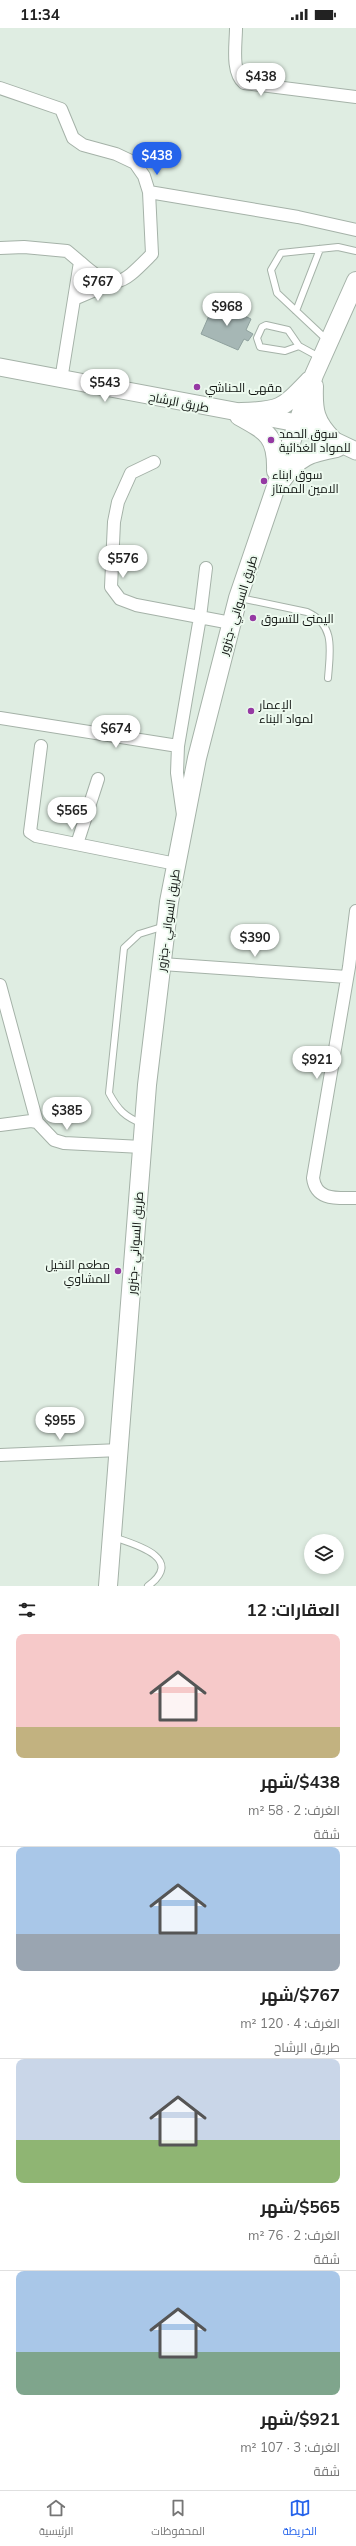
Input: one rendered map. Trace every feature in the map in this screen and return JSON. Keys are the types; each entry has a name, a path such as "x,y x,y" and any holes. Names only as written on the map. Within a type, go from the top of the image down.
{"main road":[{"name":"طريق السواني -جنزور","path":"108,1586 120,1450 144,1124 166,926 176,864 205,722 238,598 314,375 356,282"},
{"name":"طريق الرشاح","path":"0,367 240,414 295,430 356,451"},
{"path":"240,414 271,411 281,408 314,375"},
{"path":"274,492 299,460 309,453 335,444 320,427 315,414 314,375"},
{"path":"240,414 262,429 274,442 276,453 274,492"}],"street":[{"path":"236,28 236,71 239,78 244,82 356,97"},
{"path":"0,88 60,109 73,138 83,145 116,154 135,163 144,176 149,192 152,254 126,280 114,282 74,299"},
{"path":"149,192 298,217 356,230"},
{"path":"0,248 24,247 67,251 95,276 114,282"},
{"path":"61,380 80,262"},
{"path":"154,462 131,473 118,502 114,522 111,587 120,599 231,623"},
{"path":"184,824 178,780 178,746 200,617 206,568"},
{"path":"0,718 178,746"},
{"path":"41,746 30,832 36,836 176,864"},
{"path":"77,844 98,779"},
{"path":"356,910 347,977 313,1178 318,1192 324,1196 356,1198"},
{"path":"162,964 347,977"},
{"path":"0,985 37,1122 47,1135 64,1143 142,1147"},
{"path":"0,1125 24,1121 37,1122"},
{"path":"0,1455 120,1450"}],"lane":[{"path":"326,350 296,311 277,293 271,270 281,253 338,247 356,251"},
{"path":"296,311 320,249"},
{"path":"299,346 288,330 272,325 262,327 257,338 260,347 279,351 290,350 299,346 326,350"},
{"path":"238,598 307,612 317,616 327,627 331,640 328,678"},
{"path":"144,1124 128,1118 118,1110 109,1093 124,948 139,934 166,926"},
{"path":"112,1537 148,1549 156,1555 160,1561 159,1574 148,1586"}],"building":[{"path":"215,302 251,319 246,330 253,334 248,341 244,339 238,350 201,334"}],"place":[{"name":"مقهى الحناشي","path":"197,387"},
{"name":"سوق الحمد للمواد الغذائية","path":"271,440"},
{"name":"سوق ابناء الامين الممتاز","path":"264,481"},
{"name":"اليمنى للتسوق","path":"253,618"},
{"name":"الإعمار لمواد البناء","path":"251,711"},
{"name":"مطعم النخيل للمشاوي","path":"118,1271"}]}
